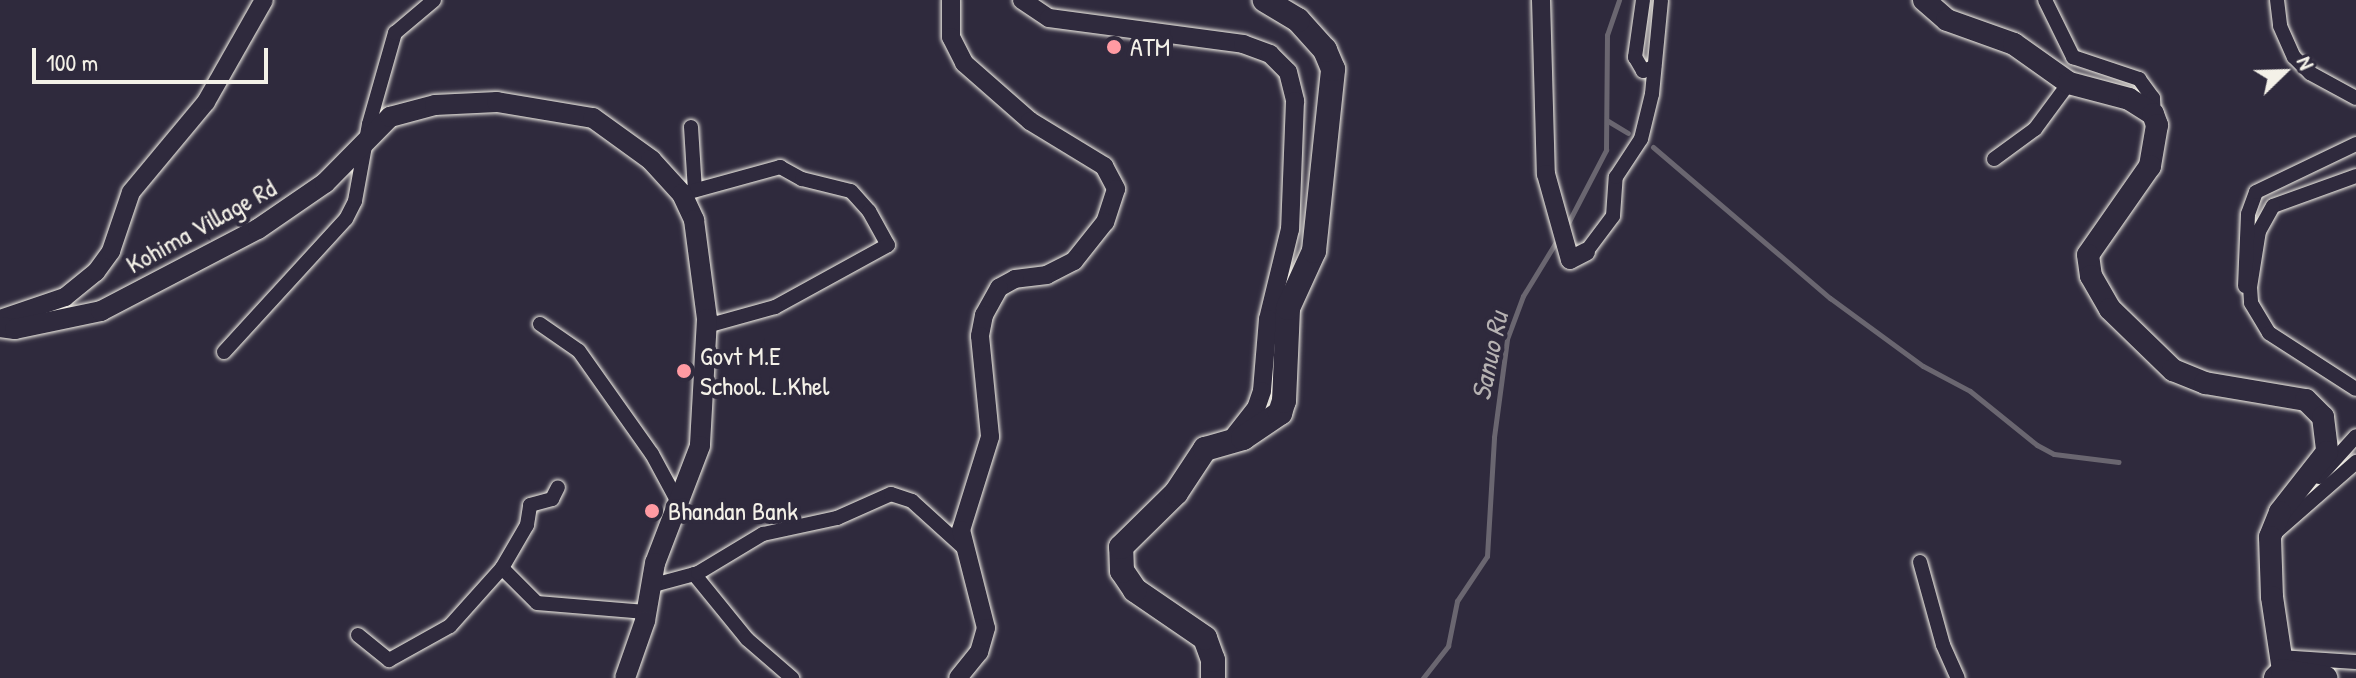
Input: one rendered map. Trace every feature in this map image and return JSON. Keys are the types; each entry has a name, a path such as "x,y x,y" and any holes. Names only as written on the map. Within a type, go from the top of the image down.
{"highway":[{"path":"1213,678 1213,660 1205,638 1135,590 1122,571 1121,547 1176,493 1194,459 1205,449 1226,444 1280,413 1284,401 1288,308 1314,251 1334,90 1325,50 1298,20 1265,0"},
{"path":"2279,669 2325,678"}],"main road":[{"path":"1924,0 1947,20 1997,36 2069,83 2129,99 2154,117 2150,166 2097,237 2088,255 2091,276 2110,309 2173,370 2205,383 2306,400 2323,417 2327,452 2280,512 2270,537 2279,669"},
{"name":"Kohima Village Rd","path":"0,327 15,329 101,311 292,207 325,183 390,117 435,105 497,102 561,110 593,118 651,160 688,192 707,326 700,446 650,586 646,612 625,678"}],"street":[{"path":"0,319 65,297 96,272 111,251 131,192 206,102 264,0"},
{"path":"224,352 346,219 355,201 368,136 395,33 434,0"},
{"path":"951,0 951,37 964,63 1030,121 1104,166 1116,189 1105,222 1074,261 1047,275 1015,279 999,288 984,315 980,336 990,437 963,515 961,530 986,628 979,652 958,678"},
{"path":"1022,0 1049,18 1243,44 1270,54 1288,72 1295,101 1290,229 1268,319 1262,391 1248,421 1226,444"},
{"path":"1541,0 1546,174 1570,260 1586,252 1613,216 1616,177 1641,139 1654,67 1661,0"},
{"path":"1643,0 1635,57 1643,71 1654,67"},
{"path":"2045,0 2073,57 2139,79 2153,98 2154,117"},
{"path":"2277,0 2280,26 2294,57 2310,73 2356,98"},
{"path":"1994,159 2035,129 2069,83"},
{"path":"691,127 688,192 780,167 802,179 851,191 888,245 775,307 707,326"},
{"path":"2356,144 2256,192 2248,214 2243,263 2251,303 2269,333 2356,389"},
{"path":"2251,303 2259,231 2266,214 2283,199 2356,176"},
{"path":"540,324 579,351 652,454 678,502"},
{"path":"2280,512 2356,436"},
{"path":"2270,537 2356,462"},
{"path":"358,635 382,658 395,657 450,626 502,568 527,525 530,505 552,499 558,487"},
{"path":"650,586 694,574 763,534 837,518 891,494 912,501 968,552"},
{"path":"1920,562 1943,645 1958,678"},
{"path":"502,568 537,603 646,612"},
{"path":"694,574 739,630 792,678"},
{"path":"2279,669 2356,662"}],"waterway":[{"name":"Sanuo Ru","path":"1567,225 1606,150 1607,35 1619,0"},
{"path":"1608,121 1628,133"},
{"path":"1653,147 1830,298 1923,366 1970,391 2037,445 2054,454 2119,462"},
{"name":"Sanuo Ru","path":"1423,678 1448,646 1457,601 1487,556 1494,437 1507,339 1523,296 1559,237"}],"place":[{"name":"ATM","path":"1114,47"},
{"name":"Govt M.E School. L.Khel","path":"684,371"},
{"name":"Bhandan Bank","path":"652,511"}]}
